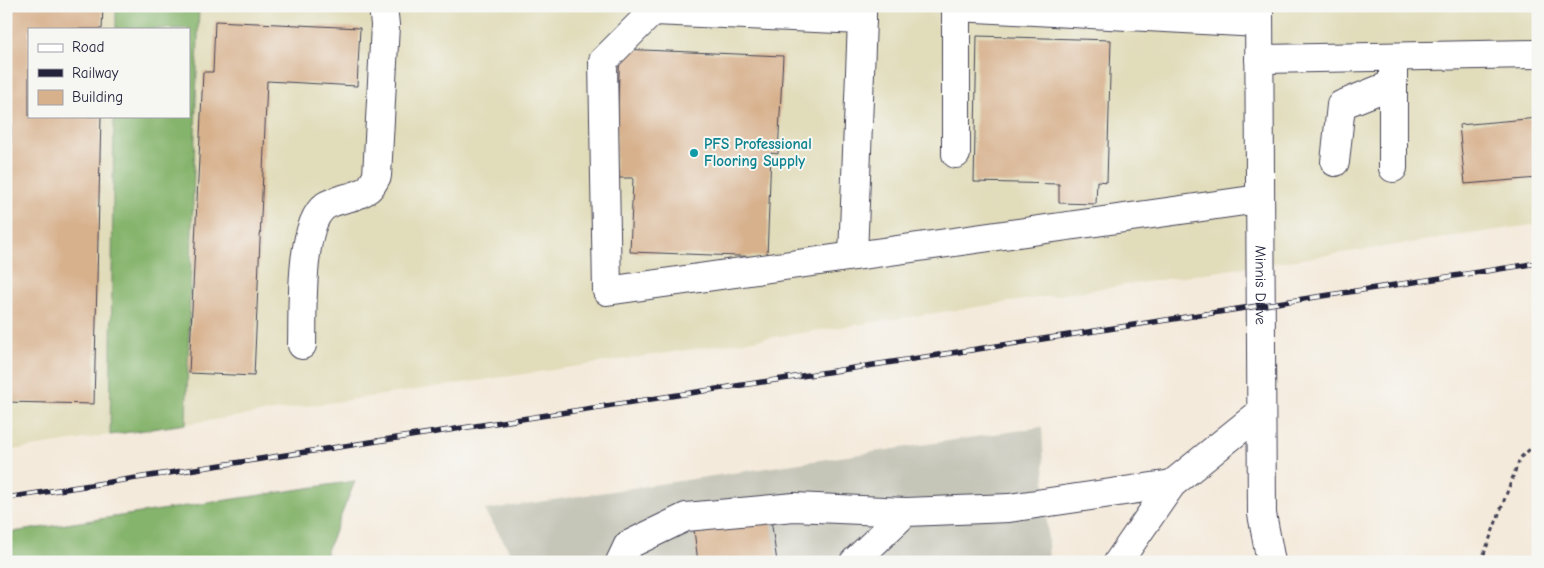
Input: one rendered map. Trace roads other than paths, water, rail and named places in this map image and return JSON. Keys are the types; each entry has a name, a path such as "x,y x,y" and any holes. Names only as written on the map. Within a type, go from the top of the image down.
{"street":[{"path":"302,345 305,259 308,239 315,220 325,207 368,189 377,176 385,25 384,6"},
{"path":"956,154 956,6 1259,14"},
{"path":"853,256 862,13 654,9 603,61 607,291 1259,199"},
{"name":"Minnis Drive","path":"1259,14 1262,514 1271,562"},
{"path":"1259,60 1538,54"},
{"path":"1393,57 1393,168"},
{"path":"1335,162 1341,104 1393,84"},
{"path":"1118,562 1172,484 1260,413"},
{"path":"620,562 628,545 686,517 794,507 906,512 1009,508 1172,484"},
{"path":"854,562 906,512"}],"railway":[{"path":"6,498 1538,263"}],"place":[{"name":"PFS Professional Flooring Supply","path":"694,153"}]}
